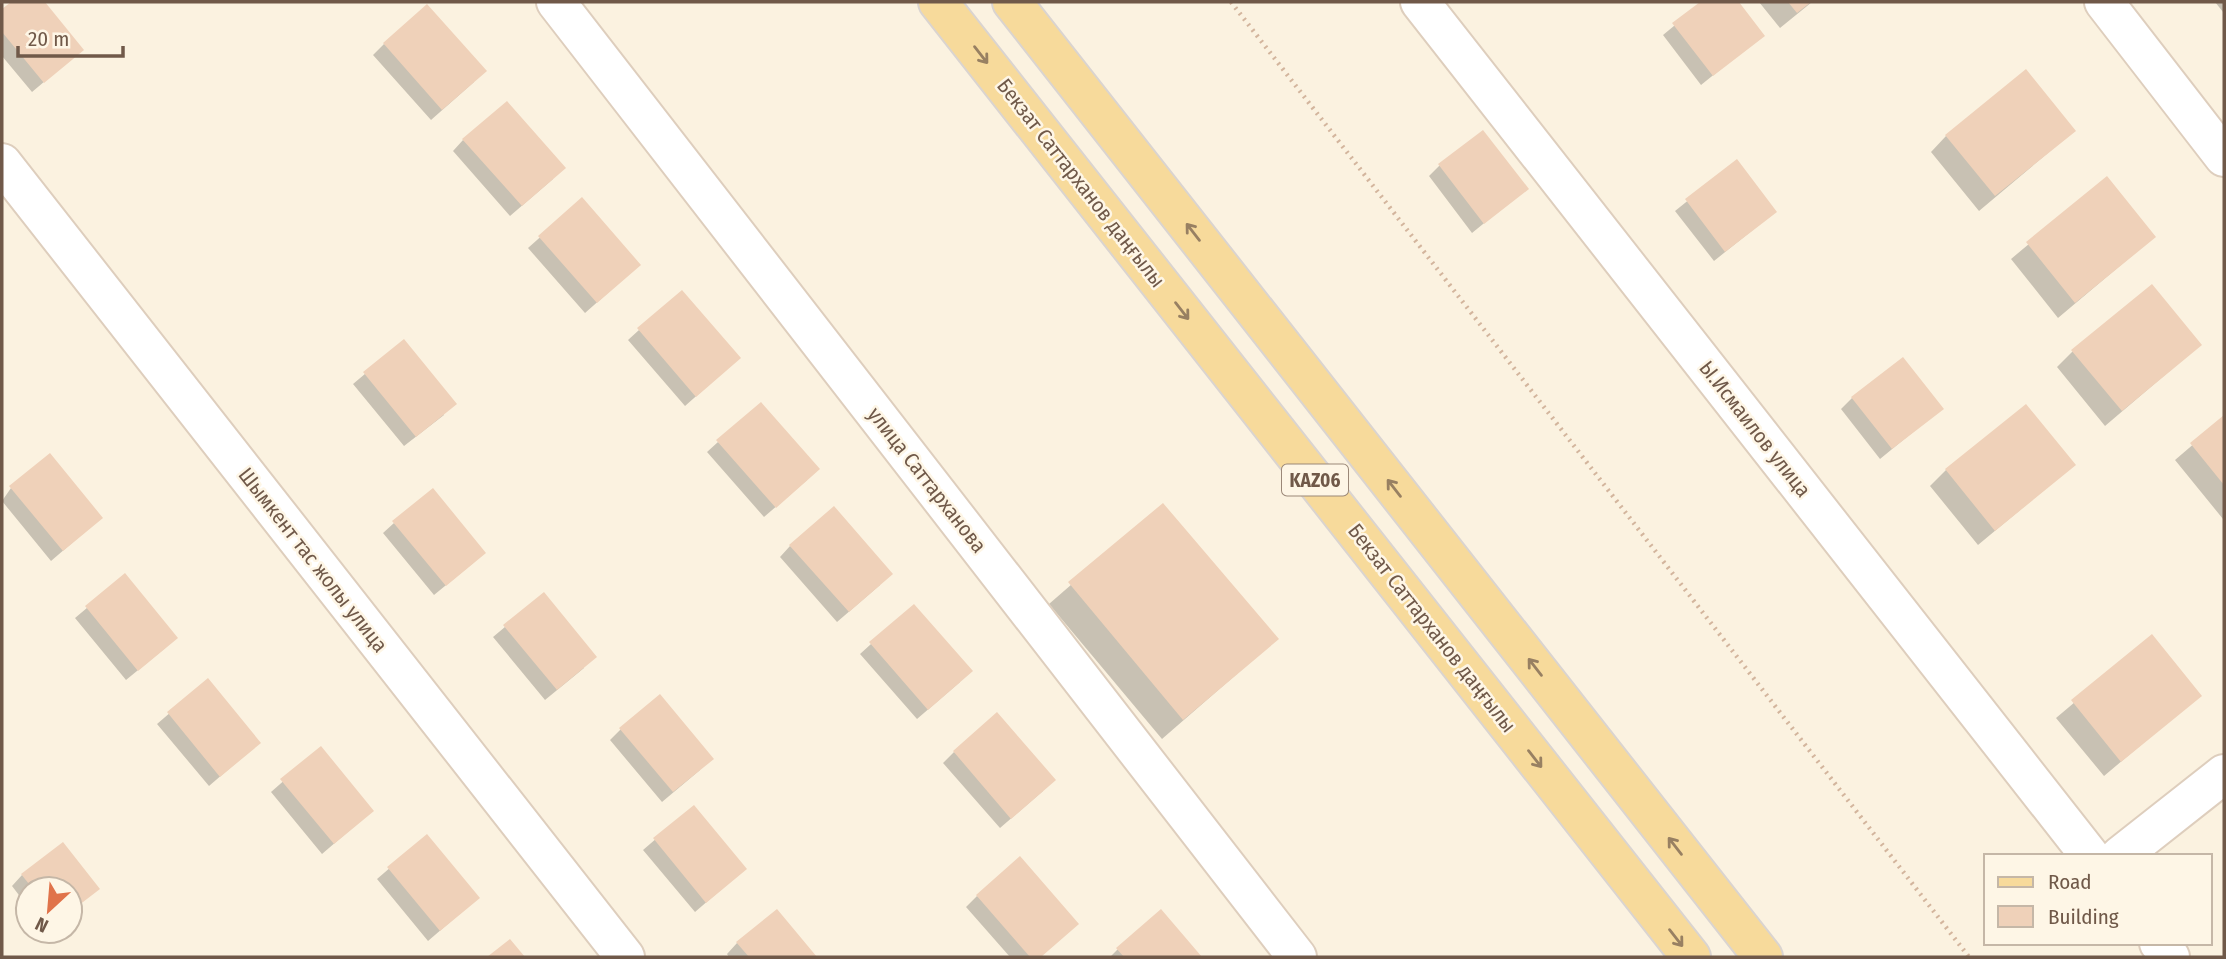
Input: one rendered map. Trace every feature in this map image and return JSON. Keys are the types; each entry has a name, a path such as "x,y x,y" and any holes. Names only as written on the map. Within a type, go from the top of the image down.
{"main road":[{"name":"Бекзат Саттарханов даңғылы","path":"938,2 1691,957"},
{"name":"KАZ06","path":"1012,2 1763,957"}],"street":[{"name":"улица Саттарханова","path":"556,2 1297,957"},
{"name":"Ы.Исмаилов улица","path":"1420,2 2088,854"},
{"path":"2104,2 2224,157"},
{"name":"Шымкент тас жолы улица","path":"2,163 625,957"},
{"path":"2123,854 2224,774"}],"path":[{"path":"1231,2 1969,957"}],"building":[{"path":"11,2 45,2 84,50 44,83 2,32 2,9"},
{"path":"1700,2 1739,2 1765,36 1713,76 1672,23"},
{"path":"1788,2 1811,2 1797,13"},
{"path":"427,4 487,71 442,110 383,43"},
{"path":"2026,69 2076,131 1995,196 1945,135"},
{"path":"507,101 566,168 522,206 462,139"},
{"path":"1483,130 1529,189 1484,224 1438,164"},
{"path":"1737,159 1777,212 1725,252 1685,199"},
{"path":"2107,176 2156,237 2075,303 2026,242"},
{"path":"582,197 641,265 597,303 538,236"},
{"path":"2152,284 2202,345 2122,411 2071,350"},
{"path":"682,290 741,358 696,397 637,328"},
{"path":"404,339 457,404 416,437 363,372"},
{"path":"1903,357 1944,409 1892,449 1851,397"},
{"path":"761,402 820,469 776,508 716,440"},
{"path":"2026,404 2076,465 1995,531 1945,469"},
{"path":"2224,415 2224,485 2190,443"},
{"path":"50,453 103,518 63,551 9,486"},
{"path":"433,488 486,553 446,586 392,521"},
{"path":"1163,503 1279,639 1183,720 1068,582"},
{"path":"834,506 893,574 849,612 789,545"},
{"path":"125,573 178,638 138,671 85,606"},
{"path":"544,592 597,657 557,690 503,625"},
{"path":"914,604 973,671 928,710 869,642"},
{"path":"2152,634 2202,696 2121,762 2071,700"},
{"path":"208,678 261,743 220,777 167,712"},
{"path":"660,694 714,759 673,792 619,728"},
{"path":"997,712 1056,780 1011,819 953,751"},
{"path":"321,746 374,811 334,844 280,779"},
{"path":"694,805 747,869 706,903 653,838"},
{"path":"427,834 480,898 440,931 387,867"},
{"path":"63,842 100,889 84,901 84,875 21,874"},
{"path":"1020,856 1079,924 1041,957 1030,957 976,895"},
{"path":"777,909 817,957 749,957 736,942"},
{"path":"1161,909 1202,957 1124,957 1116,948"},
{"path":"510,939 525,957 487,957"}]}
